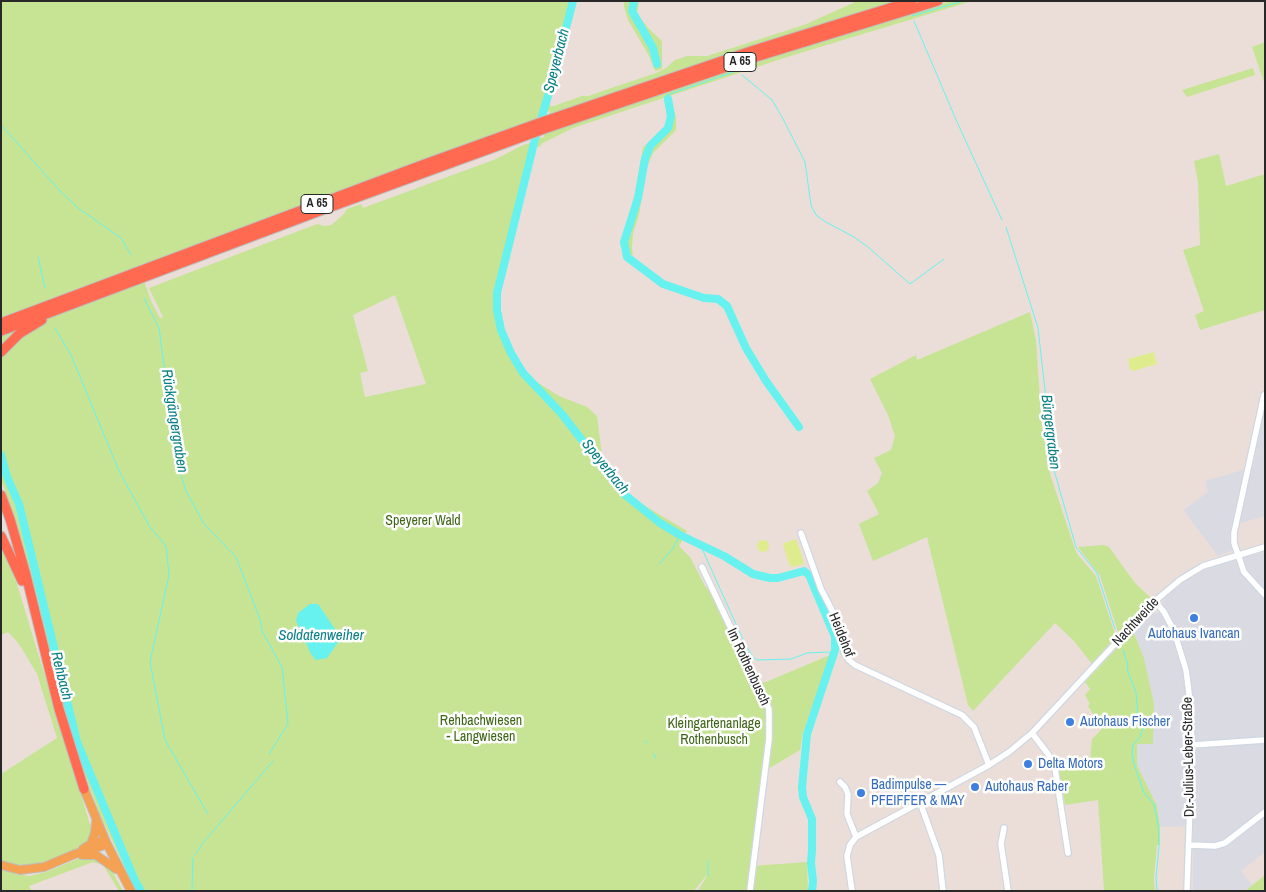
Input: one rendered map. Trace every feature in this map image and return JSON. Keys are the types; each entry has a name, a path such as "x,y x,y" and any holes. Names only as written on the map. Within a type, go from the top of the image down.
{"highway":[{"name":"A 65","path":"1,323 86,295 540,126 754,50 912,1"},
{"name":"A 65","path":"540,126 938,1"},
{"name":"A 65","path":"1,331 69,306 86,295"},
{"path":"1,352 25,330 69,306"},
{"path":"1,495 21,556 59,709 84,789"},
{"path":"1,510 50,673"},
{"path":"1,536 22,581"}],"main road":[{"path":"84,789 96,820 130,891"},
{"path":"91,844 96,820"},
{"path":"76,854 91,844 102,841 106,842"},
{"path":"1,865 15,870 44,867 102,846 106,842"},
{"path":"76,854 96,855 110,863 121,873"}],"street":[{"path":"1264,396 1234,533 1234,543 1248,577 1265,595"},
{"name":"Heidehof","path":"802,534 821,589 836,618 845,654 849,660 854,665 962,714 974,727 988,765"},
{"name":"Nachtweide","path":"856,836 1009,752 1032,733 1171,586 1199,568 1265,547"},
{"name":"Im Rothenbusch","path":"702,567 769,709 769,739 750,891"},
{"name":"Dr.-Julius-Leber-Straße","path":"1155,601 1170,622 1182,654 1190,701 1192,745 1187,891"},
{"path":"1032,733 1048,754 1055,768 1068,853"},
{"path":"1192,745 1265,740"},
{"path":"840,782 848,794 847,814 856,836 850,845 847,856 852,891"},
{"path":"920,802 939,855 943,891"},
{"path":"1190,845 1215,846 1225,843 1265,812"},
{"path":"1004,828 1001,844 1008,891"}],"shaded area":[{"path":"1265,408 1265,516 1231,526 1229,539 1233,550 1218,556 1183,510 1208,492 1205,481 1253,467"},
{"path":"1265,552 1265,852 1241,871 1252,885 1245,891 1193,891 1193,826 1160,827 1157,806 1137,765 1137,743 1153,744 1154,704 1144,658 1133,631 1148,614 1152,612 1158,613 1164,607 1163,601 1167,595 1184,582 1203,571 1227,562"}],"green space":[{"path":"1,1 574,1 549,103 550,106 554,106 656,73 666,68 675,60 687,56 707,56 804,25 853,3 853,1 897,1 725,55 546,117 550,111 547,112 538,116 537,120 139,267 152,303 160,318 163,317 149,288 317,224 331,225 347,209 361,204 363,208 496,159 544,137 544,134 541,134 823,39 950,1 972,1 787,57 573,128 543,143 539,147 532,147 493,293 493,309 500,332 521,372 559,396 587,407 597,416 602,455 620,491 687,531 679,546 690,557 705,586 713,596 756,683 766,682 830,655 803,733 800,750 763,772 752,866 807,862 808,891 698,891 709,872 694,891 136,891 101,817 73,743 15,518 1,480 1,336 9,332 1,319","holes":["395,295 426,384 365,397 360,373 368,371 353,315"]},
{"path":"624,1 639,1 637,13 648,28 662,41 662,69 655,71 648,54 628,20"},
{"path":"1265,42 1265,85 1252,47"},
{"path":"1253,68 1255,75 1187,97 1182,90"},
{"path":"670,97 676,118 676,130 653,153 646,170 639,215 633,233 633,255 626,258 622,242 635,193 643,147 665,129 667,116 664,99"},
{"path":"1219,154 1226,186 1265,174 1265,310 1200,330 1195,315 1204,311 1183,250 1200,245 1198,182 1194,161"},
{"path":"1030,312 1036,340 1042,429 1051,477 1075,549 1096,576 1116,637 1092,664 1074,641 1055,623 973,711 968,705 927,537 873,561 859,524 879,514 867,491 878,483 882,473 874,458 891,450 895,436 888,415 870,379 916,355 917,360"},
{"path":"1154,352 1157,364 1133,371 1130,369 1128,359"},
{"path":"796,539 804,564 793,567 790,566 783,545"},
{"path":"763,540 769,546 763,552 757,546"},
{"path":"1,545 17,584 92,831 89,841 79,849 47,863 26,868 1,862 1,774 57,738 37,674 19,644 8,632 1,635"},
{"path":"1104,545 1109,547 1135,583 1152,599 1119,635 1100,576 1078,547"},
{"path":"1133,631 1144,658 1154,704 1153,744 1137,744 1137,765 1157,806 1160,827 1160,845 1157,845 1154,879 1155,891 1104,891 1098,800 1065,805 1059,769 1090,760 1092,739 1102,729 1088,706 1090,704 1085,695 1090,689 1085,682"},
{"path":"96,857 112,871 123,891 119,891 103,865 93,862 29,886 32,891 1,891 1,868 16,874 29,876 46,872 80,858"},
{"path":"1265,875 1265,889 1262,891 1245,891"}],"water":[{"name":"Soldatenweiher","path":"310,604 318,604 341,638 327,658 316,660 311,654 296,621 298,613"}],"waterway":[{"name":"Speyerbach","path":"573,1 535,139 497,293 497,310 501,330 511,353 523,373 561,413 624,494 660,523 724,556 753,574 778,578 804,571 809,575 835,637 835,650 807,734 802,787 803,797 812,819 812,891"},
{"path":"634,1 632,11 653,48 657,64"},
{"path":"912,16 963,1"},
{"name":"Bürgergraben","path":"914,21 957,122 1002,220"},
{"path":"667,95 739,70"},
{"path":"742,75 772,100 782,117 805,162 811,205 816,215 868,247 910,284 944,259"},
{"path":"668,99 671,116 668,128 650,146 645,159 638,198 624,242 627,257 663,284 704,298 718,299 727,306 746,348 766,381 799,427"},
{"name":"Rückgängergraben","path":"1,125 60,191 78,208 121,238 131,255"},
{"name":"Bürgergraben","path":"1006,227 1038,328 1054,470 1076,547 1097,573 1115,629"},
{"path":"38,257 45,288"},
{"name":"Rückgängergraben","path":"144,298 159,328 167,388 176,425 176,459 186,491 204,524 236,557 261,622 262,631 282,667 288,724 269,754"},
{"path":"55,328 71,355 119,471 150,527 166,546 169,575 150,662 165,740 208,814"},
{"name":"Rehbach","path":"1,455 7,477 19,504 77,742 135,881 141,891"},
{"path":"659,564 672,550 680,535"},
{"path":"699,542 745,644 753,657 757,660 791,659 807,653 828,652 833,656"},
{"name":"Bürgergraben","path":"1123,650 1128,665 1127,670 1136,692 1138,717 1143,728 1140,737 1133,745 1134,764 1144,793 1154,804 1158,823 1157,891"},
{"path":"654,754 656,759"},
{"name":"Rückgängergraben","path":"195,855 202,844 273,761"},
{"name":"Rückgängergraben","path":"192,891 193,858"},
{"path":"708,861 708,876"}],"place":[{"name":"Autohaus Ivancan","path":"1194,618"},
{"name":"Autohaus Fischer","path":"1070,722"},
{"name":"Delta Motors","path":"1028,764"},
{"name":"Autohaus Raber","path":"975,787"},
{"name":"Badimpulse — PFEIFFER & MAY","path":"861,793"}],"park label":[{"name":"Speyerer Wald","path":"423,521"},
{"name":"Rehbachwiesen - Langwiesen","path":"481,730"},
{"name":"Kleingartenanlage Rothenbusch","path":"714,732"}]}
